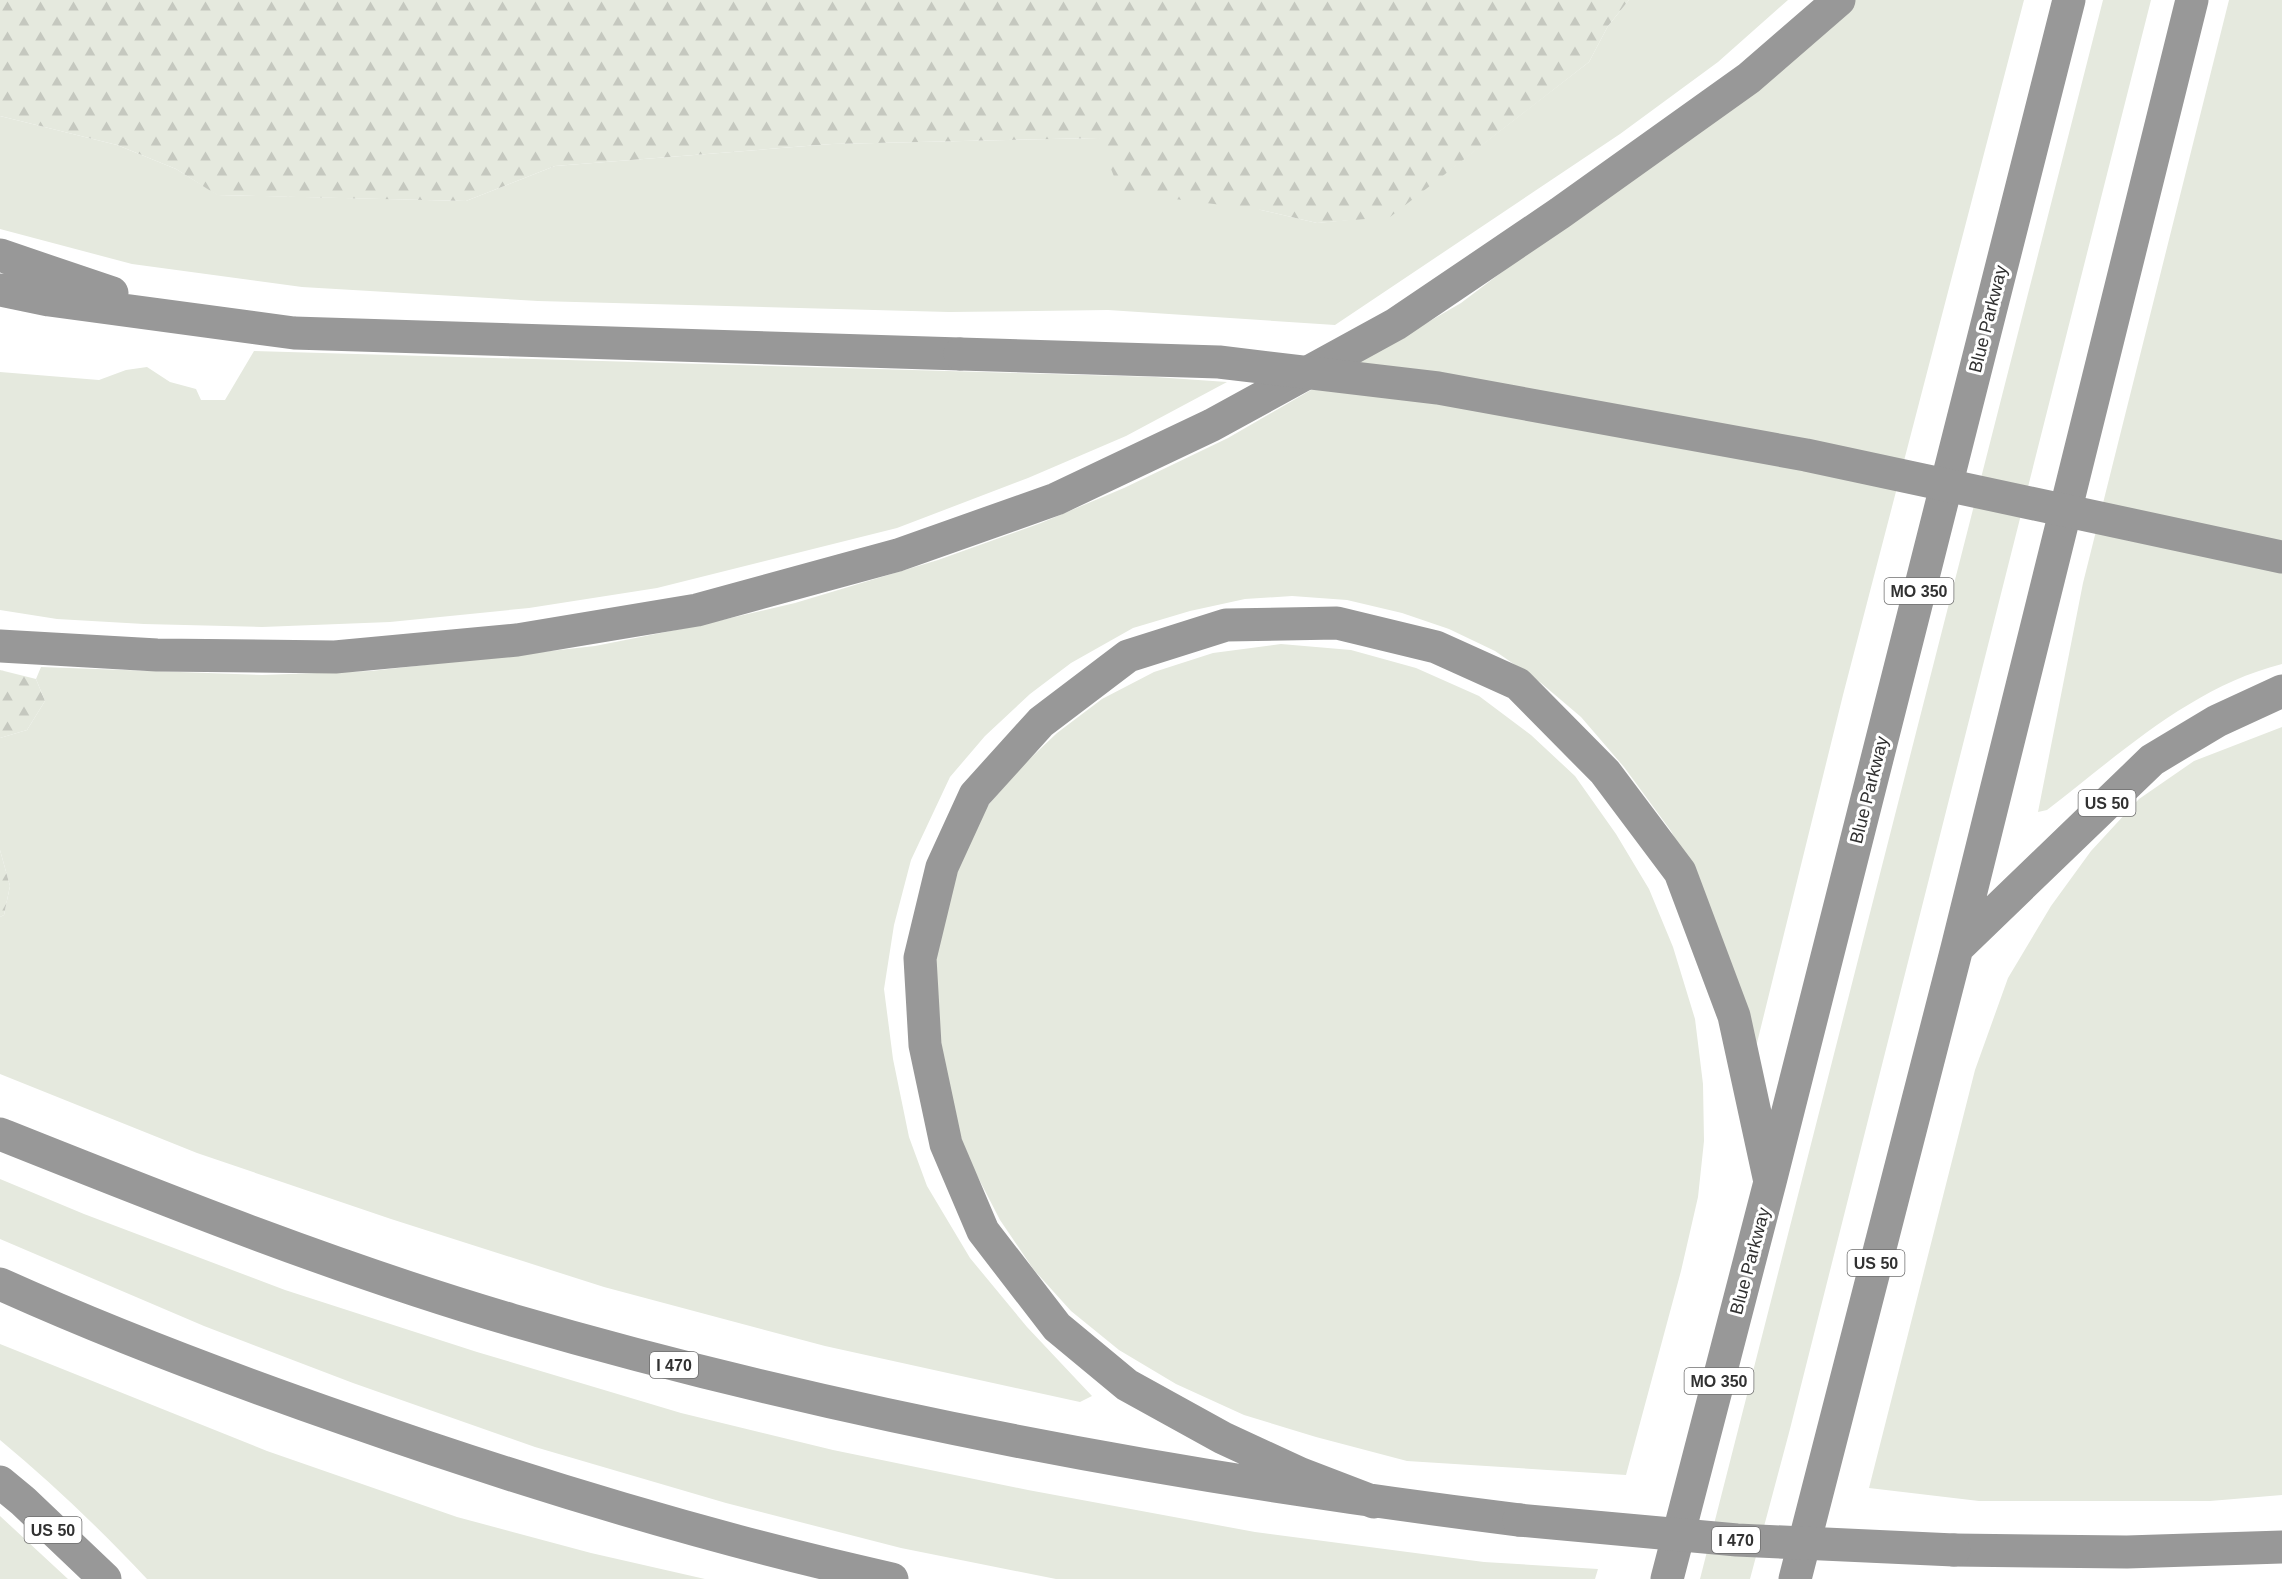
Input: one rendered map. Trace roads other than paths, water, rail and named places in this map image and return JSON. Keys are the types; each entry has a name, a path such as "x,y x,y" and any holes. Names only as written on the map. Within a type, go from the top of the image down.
{"highway":[{"path":"0,646 157,655 335,657 517,640 697,610 898,555 955,535 1056,499 1202,430 1396,324 1560,213 1749,78 1839,0"},
{"name":"Blue Parkway","path":"1667,1579 1770,1182 2069,0"},
{"path":"1956,948 2192,0"},
{"path":"0,255 193,319"},
{"path":"0,290 49,300 294,333 1219,362 1438,388 1806,455 2282,557"},
{"path":"1374,1502 1301,1474 1203,1427 1127,1384 1057,1327 983,1231 946,1144 925,1045 920,958 942,867 975,795 1041,722 1128,656 1226,625 1337,623 1436,646 1518,684 1605,772 1680,872 1734,1016 1770,1182"},
{"name":"US 50","path":"1795,1579 1956,948 2152,760 2217,721 2282,691"},
{"name":"I 470","path":"0,1134 220,1221 509,1319 697,1372 889,1416 1124,1462 1374,1502 1519,1520 1737,1540 1954,1550 2127,1552 2282,1547"},
{"path":"0,1284 238,1382 453,1457 663,1521 892,1579"},
{"name":"US 50","path":"0,1482 105,1579"}]}
